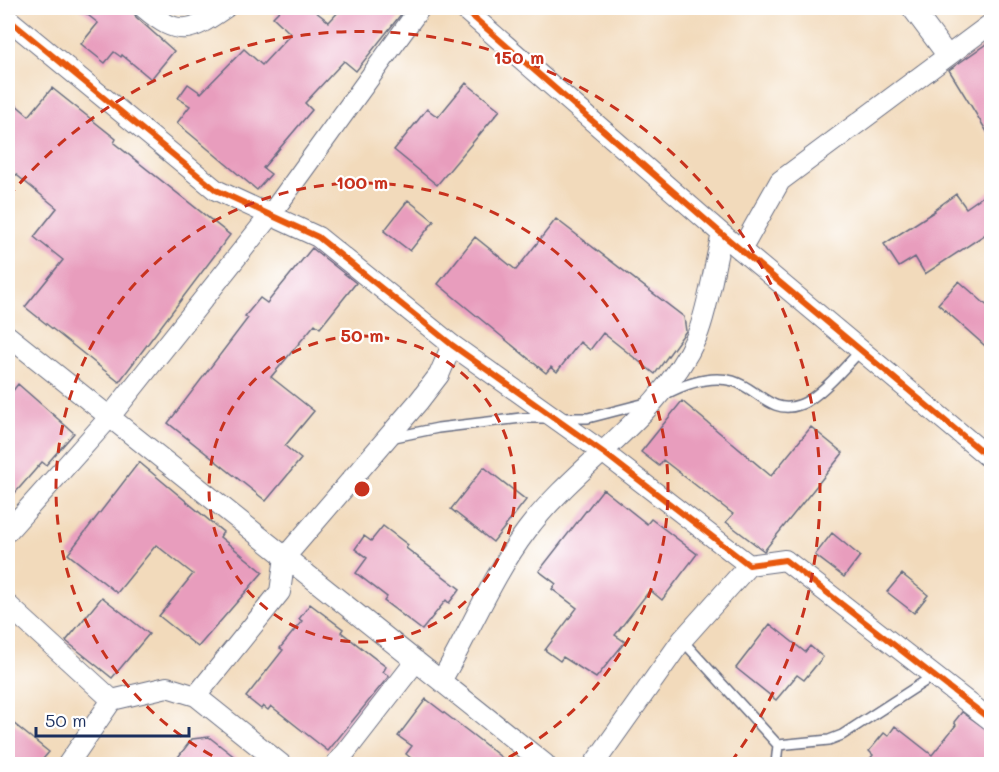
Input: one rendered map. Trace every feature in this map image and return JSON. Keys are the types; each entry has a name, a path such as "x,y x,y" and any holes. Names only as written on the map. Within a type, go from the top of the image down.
{"street":[{"path":"144,8 171,27 186,28 198,27 220,9"},
{"path":"8,531 108,418 271,214 420,8"},
{"path":"464,8 722,234 992,460"},
{"path":"912,8 947,55"},
{"path":"8,20 216,190 318,237 452,345 604,453 749,565"},
{"path":"741,250 780,181 992,23"},
{"path":"441,681 526,531 563,488 604,453 678,369 698,334 722,234"},
{"path":"8,336 545,765"},
{"path":"196,696 280,592 285,557 440,375 452,345"},
{"path":"594,765 682,640 749,565 785,560 992,721"},
{"path":"8,604 112,700"},
{"path":"336,765 416,661"},
{"path":"68,765 112,700 167,687 196,696 281,765"}],"lane":[{"path":"385,439 521,418 557,420 588,417 651,402 681,386 715,379 734,381 761,399 783,408 801,405 861,350"},
{"path":"682,640 778,745 776,765"},
{"path":"778,745 829,740 842,735 933,676"}],"building":[{"path":"79,8 132,8 136,17 174,51 151,79 122,55 121,57 114,52 105,63 81,44 98,23"},
{"path":"282,8 311,8 329,22 342,8 406,8 356,71 344,61 305,103 312,110 263,168 271,174 257,190 177,123 190,106 178,98 188,84 201,93 244,49 262,65 291,34 273,17"},
{"path":"992,40 992,140 949,70"},
{"path":"466,83 500,110 437,185 394,150 427,109 438,117"},
{"path":"52,88 116,139 114,143 230,235 119,382 25,307 63,260 34,237 57,208 8,168 8,98 29,116"},
{"path":"992,190 992,230 925,274 915,257 899,267 884,244 935,211 956,194 966,208"},
{"path":"408,200 434,221 410,251 384,231"},
{"path":"556,219 684,317 686,331 655,374 603,333 590,350 580,342 557,372 551,367 546,373 438,284 475,237 516,270"},
{"path":"312,248 356,283 320,328 315,324 271,377 314,411 285,446 301,459 266,501 168,423 248,318 245,316 260,298 267,303"},
{"path":"959,281 992,310 992,352 938,304"},
{"path":"18,384 74,433 46,465 42,462 8,501 8,397"},
{"path":"682,401 771,476 811,427 843,453 764,551 726,522 733,514 663,460 659,466 641,452"},
{"path":"139,462 223,532 220,537 263,572 198,647 159,616 193,574 156,545 117,593 68,554"},
{"path":"484,467 526,500 493,542 451,509"},
{"path":"603,489 647,524 651,519 697,554 662,600 650,590 615,635 625,642 596,678 563,657 560,661 545,650 577,608 552,589 556,584 539,571"},
{"path":"383,526 408,545 406,548 460,589 449,603 446,600 422,630 384,601 387,597 356,573 367,558 355,549 364,536 371,541"},
{"path":"832,533 860,556 844,577 815,555"},
{"path":"902,574 928,595 914,613 887,592"},
{"path":"102,597 149,634 112,678 66,641"},
{"path":"310,604 343,629 341,632 386,667 383,672 389,676 328,751 271,706 268,710 263,706 261,709 246,697 283,650 280,648 302,621 299,619"},
{"path":"770,624 805,652 810,646 823,657 804,680 797,675 776,700 736,668"},
{"path":"426,699 511,765 419,765 406,754 412,746 398,736"},
{"path":"962,712 992,733 992,754 983,765 865,765 873,755 869,751 884,733 888,736 895,726 932,755 956,725 954,722"},
{"path":"8,719 49,752 38,765 8,765"},
{"path":"209,737 245,765 172,765 192,739"}],"cycle path":[{"path":"463,8 722,234 992,460"},
{"path":"8,19 216,190 318,237 452,345 604,453 749,565 785,560 992,721"}]}
